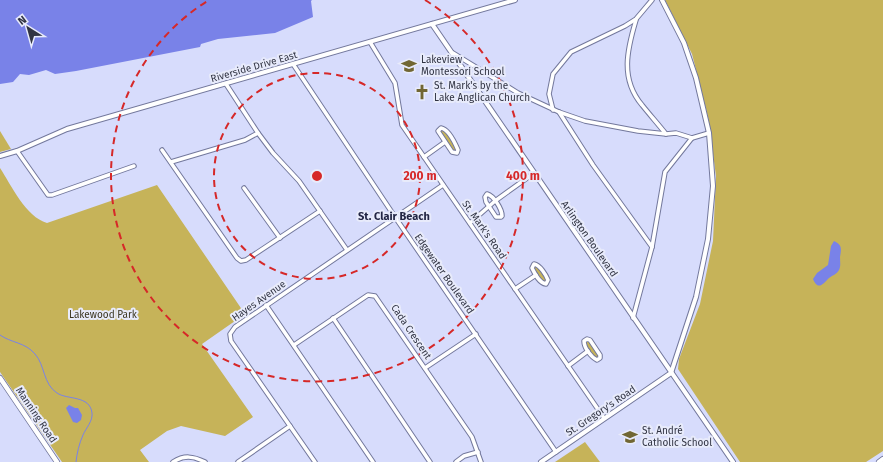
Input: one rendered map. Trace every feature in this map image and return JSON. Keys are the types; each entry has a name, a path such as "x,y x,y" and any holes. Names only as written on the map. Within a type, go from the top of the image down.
{"main road":[{"name":"Manning Road","path":"0,379 57,462"},
{"path":"879,462 883,459"}],"street":[{"name":"Riverside Drive East","path":"0,156 16,151 66,129 515,0"},
{"path":"652,0 636,20 630,38 626,63 632,88 641,104 656,120 666,134"},
{"path":"662,0 686,50 696,78 709,133 713,186 708,239 696,297 671,373"},
{"path":"553,110 549,94 553,74 571,52 636,20"},
{"name":"Arlington Boulevard","path":"432,24 733,462"},
{"path":"625,26 632,34"},
{"name":"St. Mark's Road","path":"370,42 395,83 402,125 604,418"},
{"path":"450,51 518,93 559,112 592,122 638,131 666,134 676,133 692,138 709,133"},
{"name":"Edgewater Boulevard","path":"293,64 395,217 556,452"},
{"path":"226,84 258,133 273,153 299,180 347,250"},
{"path":"559,112 593,165 652,247"},
{"path":"442,127 446,129 456,145 458,152 453,153 444,142 438,131 439,128 442,127"},
{"path":"170,162 245,140 258,133"},
{"path":"633,318 652,247 664,172 692,138"},
{"path":"424,157 444,142"},
{"path":"162,150 239,259 246,260 320,211"},
{"path":"16,151 48,195 52,195 134,166"},
{"path":"470,223 495,201 534,173"},
{"name":"Hayes Avenue","path":"290,426 229,336 235,327 443,185"},
{"path":"244,188 280,238"},
{"path":"489,194 495,201 502,212 502,216 498,218 485,200 485,195 489,194"},
{"path":"536,264 547,278 548,282 544,284 536,275 532,266 536,264"},
{"path":"516,289 536,275"},
{"name":"Cada Crescent","path":"294,345 368,295 376,296 472,437 481,462"},
{"path":"266,306 373,462"},
{"path":"333,318 430,462"},
{"path":"425,368 476,334"},
{"path":"587,339 590,340 599,353 600,358 595,359 588,351 584,343 587,339"},
{"path":"568,366 588,351"},
{"name":"St. Gregory's Road","path":"541,462 671,373"},
{"path":"238,462 245,460 290,426 315,462"},
{"path":"456,462 464,456 478,452"},
{"path":"173,462 179,458 189,457 197,458 205,462"}],"green space":[{"path":"665,0 883,0 883,451 866,462 740,462 678,369 679,359 700,304 713,241 716,176 708,117 692,54"},
{"path":"441,130 445,130 457,149 456,152 453,151 440,132"},
{"path":"0,131 11,149 0,152"},
{"name":"Lakewood Park","path":"0,168 20,200 39,220 47,223 157,185 245,314 202,344 253,417 225,436 181,426 167,431 140,450 149,462 62,462 0,372"},
{"path":"536,266 546,281 543,282 533,268"},
{"path":"588,341 599,356 598,357 594,357 589,350 586,342"},
{"path":"585,442 600,462 555,462"}],"water":[{"path":"0,0 312,0 313,17 275,33 218,39 201,44 200,47 76,71 55,74 46,70 29,75 20,74 13,82 0,84"},
{"path":"834,241 839,244 841,248 840,268 819,286 813,279 817,273 828,265 831,246"},
{"path":"69,405 78,408 82,415 81,420 77,423 73,422 66,408"}],"waterway":[{"path":"0,335 27,347 35,354 41,363 49,385 52,389 61,395 83,401 90,407 92,416 80,442 76,462"}],"place":[{"name":"Lakeview Montessori School","path":"409,66"},
{"name":"St. Mark's by the Lake Anglican Church","path":"422,92"},
{"name":"St. André Catholic School","path":"630,437"}],"district":[{"name":"St. Clair Beach","path":"394,216"}]}
